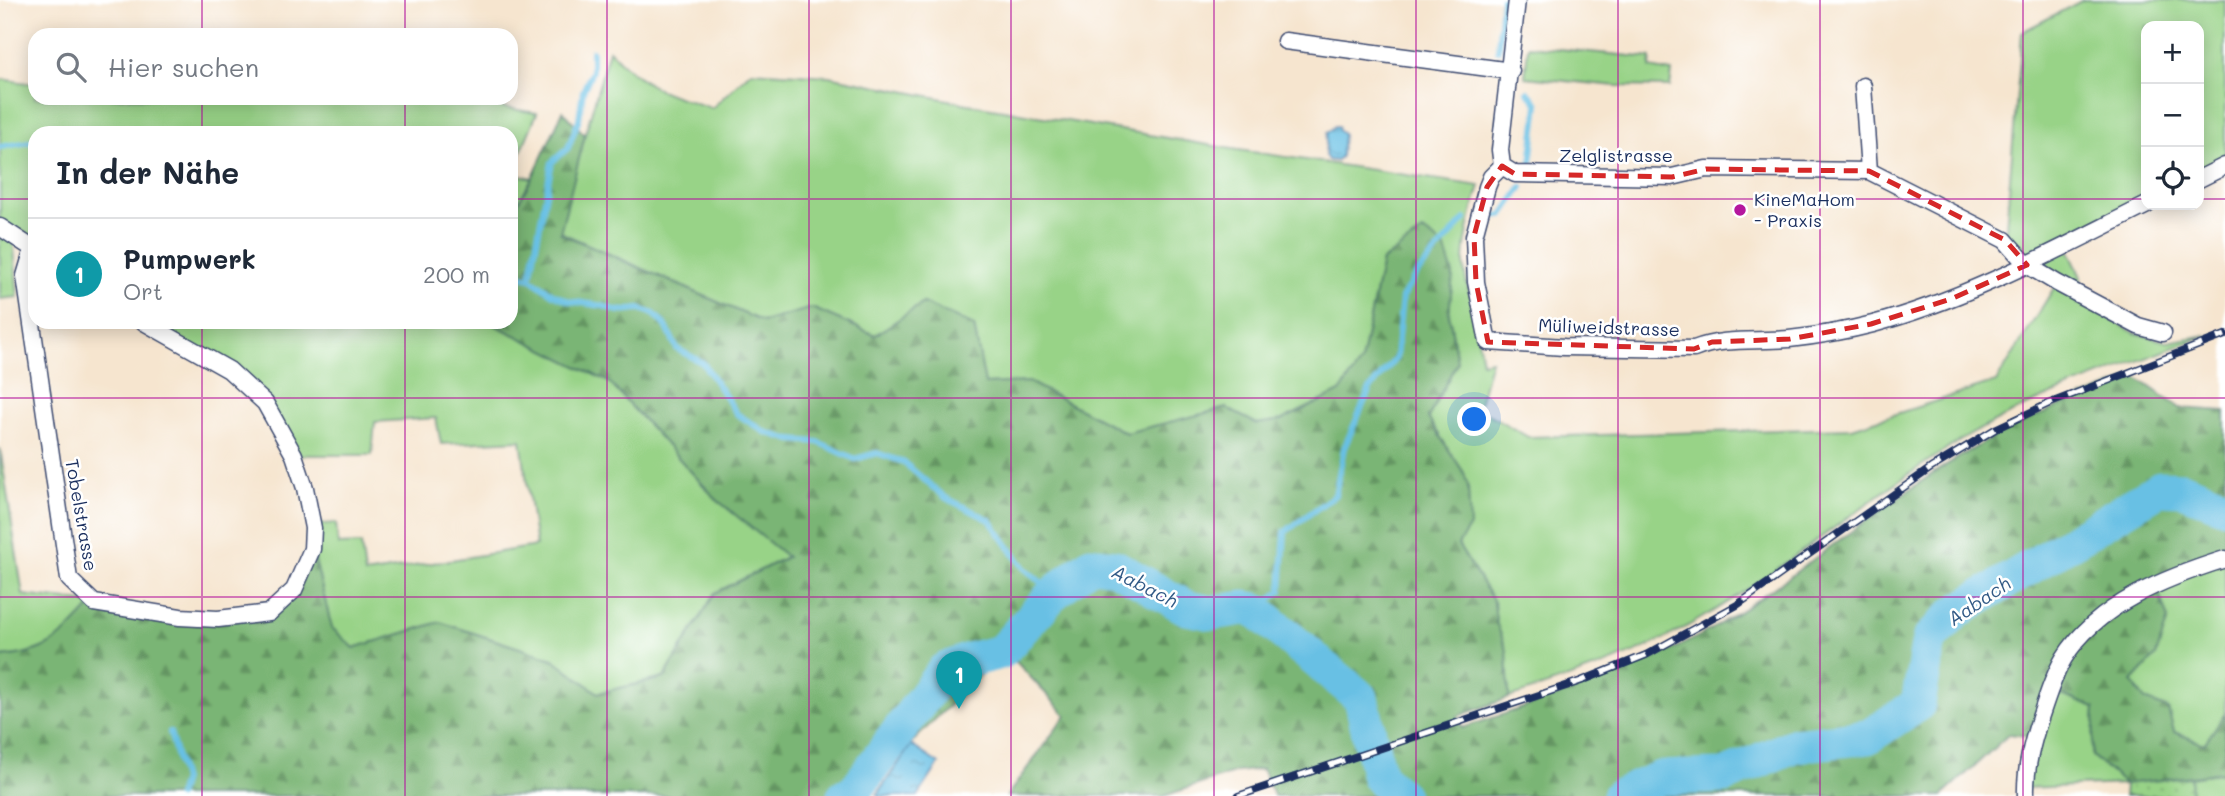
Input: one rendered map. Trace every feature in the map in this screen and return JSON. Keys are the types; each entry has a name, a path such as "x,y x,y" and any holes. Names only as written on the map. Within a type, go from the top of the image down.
{"street":[{"path":"1502,166 1500,150 1517,0"},
{"path":"1285,41 1511,71"},
{"path":"1863,86 1869,171"},
{"name":"Zelglistrasse","path":"1502,166 1515,174 1672,177 1706,169 1869,171 2005,240 2027,265 2138,326 2163,333"},
{"name":"Müliweidstrasse","path":"1502,166 1491,177 1487,187 1474,236 1476,282 1488,342 1564,347 1694,349 1713,342 1790,339 1871,324 1898,316 1951,299 2027,265"},
{"path":"2204,176 2225,166"},
{"path":"2027,265 2141,208"},
{"name":"Tobelstrasse","path":"0,227 28,246"},
{"name":"Tobelstrasse","path":"28,267 25,276 28,297"},
{"name":"Tobelstrasse","path":"33,329 69,579 94,603 180,617 218,619 269,613 294,590 312,549 313,528 295,455 265,404 229,370 156,329"},
{"path":"2026,796 2027,766 2034,737 2049,690 2064,657 2092,626 2126,600 2182,573 2225,559"}],"highlighted area":[{"path":"1502,166 1515,174 1672,177 1706,169 1869,171 2005,240 2027,265 1951,299 1871,324 1790,339 1712,342 1694,349 1488,342 1476,282 1474,236 1487,187"}],"green space":[{"path":"2083,0 2225,0 2225,159 2204,170 2204,21 2141,21 2141,202 2064,240 2081,277 2081,302 2135,333 2168,342 2207,335 2083,382 1992,423 1929,460 1767,576 1678,632 1607,664 1509,698 1507,651 1496,622 1494,602 1458,545 1466,484 1464,473 1428,418 1457,362 1449,314 1453,274 1382,261 1361,362 1340,392 1282,420 1257,424 1226,408 1126,433 1029,382 985,384 974,326 875,335 812,308 763,322 560,232 609,50 633,73 656,88 712,108 751,71 829,76 968,104 1232,149 1480,186 1469,223 1464,261 1467,283 1478,319 1475,321 1482,362 1491,360 1478,408 1528,437 1852,428 1996,382 2057,283 2005,240 2022,32"},
{"path":"1528,46 1651,58 1650,68 1672,72 1670,87 1616,86 1525,77"},
{"path":"0,79 28,83 28,105 487,105 537,113 518,159 518,126 28,126 28,245 13,235 18,297 0,299"},
{"path":"563,111 585,135 560,233 763,322 812,308 875,335 923,303 974,326 985,384 1029,382 1126,433 1226,408 1257,424 1282,420 1340,392 1361,362 1382,261 1423,231 1444,246 1453,274 1449,314 1457,362 1428,418 1464,473 1468,486 1470,526 1458,545 1494,602 1496,622 1507,651 1509,698 1458,716 1462,728 1622,672 1683,644 1748,606 1915,485 1985,442 2059,406 2136,377 2180,408 2225,411 2225,559 2156,585 2168,619 2156,656 2132,682 2145,700 2168,709 2174,732 2204,744 2225,714 2225,772 2125,784 2092,756 2095,708 2050,690 2034,737 2009,734 1942,796 1274,796 1262,769 1237,772 1164,796 1007,796 1066,715 1005,650 858,796 0,796 0,657 31,652 54,642 94,603 180,617 269,613 294,590 312,549 332,628 354,648 440,622 553,659 598,693 664,678 715,593 787,557 716,499 609,382 503,329 518,329 518,203"},
{"path":"518,174 532,178 518,203"},
{"path":"154,329 503,329 609,382 716,499 788,556 715,593 664,678 598,693 553,659 440,622 354,648 332,628 312,549 312,525 336,523 338,545 361,544 365,574 536,546 521,440 441,444 436,418 375,422 372,455 294,455 265,404"},
{"path":"0,448 23,595 94,603 54,642 31,652 0,657"},
{"path":"2225,559 2225,714 2205,745 2174,732 2168,709 2145,700 2132,682 2156,656 2156,585"},
{"path":"2049,690 2095,708 2092,756 2125,784 2025,788"},
{"path":"2225,772 2225,796 2191,796 2190,777"},
{"path":"2190,777 2191,796 2124,796 2125,784"}],"water":[{"path":"1338,126 1343,134 1341,156 1337,161 1328,160 1325,155 1327,133"},
{"path":"911,745 939,764 918,796 878,796 877,795"}],"waterway":[{"path":"1498,50 1502,0"},
{"path":"530,278 552,162 568,148 579,119 583,91 592,71 592,51"},
{"path":"1528,92 1538,104 1531,163"},
{"path":"0,147 28,142"},
{"path":"1488,215 1502,216 1522,187"},
{"path":"1256,610 1281,591 1285,532 1335,495 1344,448 1370,389 1396,358 1402,298 1415,276 1465,219"},
{"path":"518,275 530,278 569,301 618,311 640,309 654,314 666,326 677,349 703,363 737,414 765,432 791,440 818,442 855,459 877,453 903,462 946,498 990,520 1024,568 1054,593"},
{"name":"Aabach","path":"1619,796 1660,778 1724,776 1795,745 1868,737 1918,704 1929,640 1955,613 2160,488 2182,489 2225,506"},
{"name":"Aabach","path":"844,796 854,792 944,670 1001,652 1054,593 1091,564 1115,567 1187,608 1212,613 1244,608 1256,610 1361,698 1379,777 1401,796"},
{"path":"170,732 183,780 178,796"},
{"name":"Aabach","path":"1633,790 1638,796"}],"railway":[{"path":"1238,796 1581,681 1646,655 1737,605 1931,468 1997,428 2048,404 2225,335"}],"place":[{"name":"KineMaHom - Praxis","path":"1740,210"},
{"name":"Pumpwerk","path":"959,709"}]}
